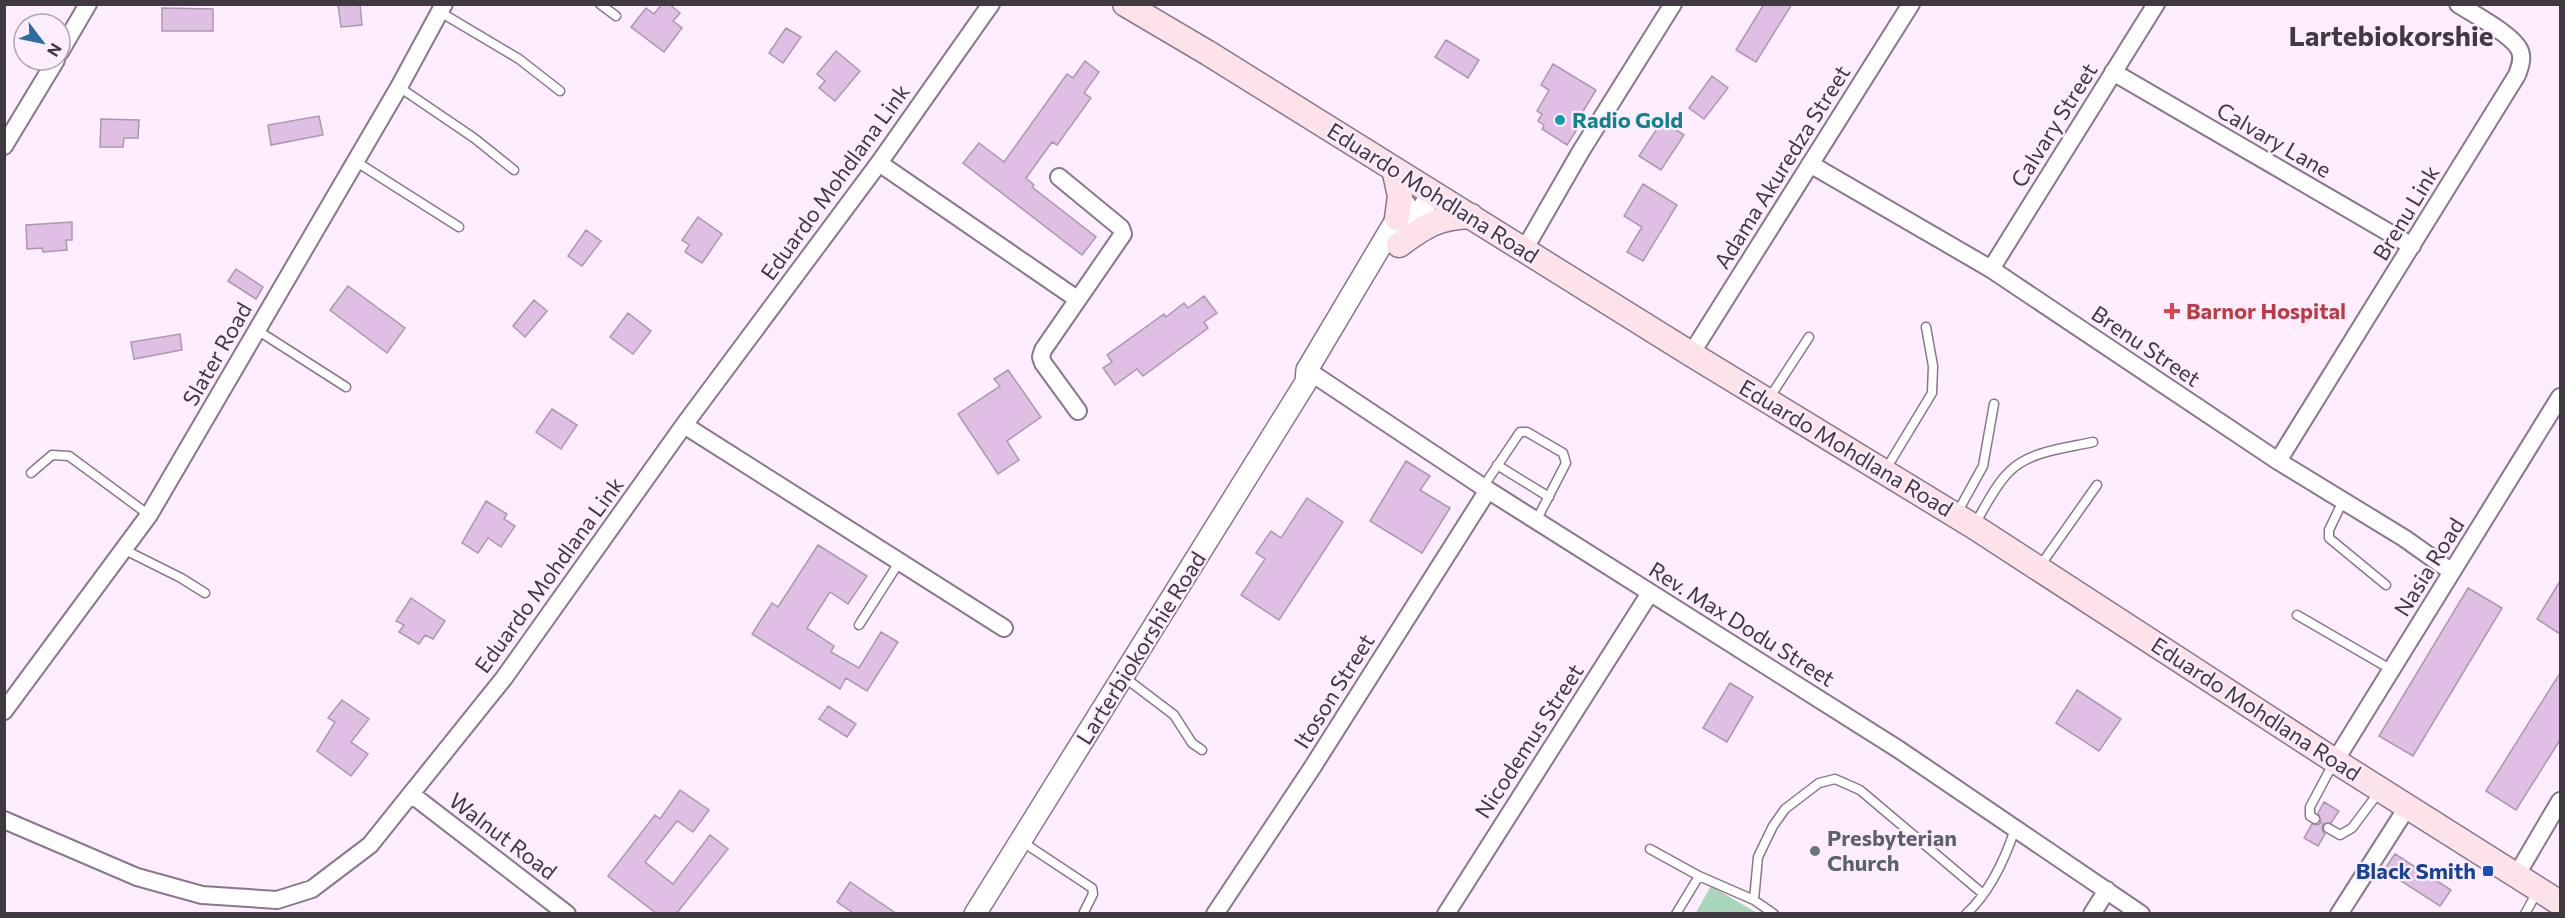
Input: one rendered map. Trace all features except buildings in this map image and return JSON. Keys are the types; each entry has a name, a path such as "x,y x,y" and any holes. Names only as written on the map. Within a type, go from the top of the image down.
{"main road":[{"name":"Eduardo Mohdlana Road","path":"1125,4 1964,520 2335,761 2560,903"},
{"path":"1394,169 1400,196 1397,218"},
{"path":"1399,245 1434,221 1449,217 1471,216"}],"street":[{"path":"72,31 88,4"},
{"name":"Eduardo Mohdlana Link","path":"4,820 137,877 202,895 277,900 312,889 370,845 504,678 684,425 879,163 991,4"},
{"path":"1524,250 1581,151 1673,4"},
{"name":"Adama Akuredza Street","path":"1691,354 1911,4"},
{"name":"Calvary Street","path":"1991,269 2156,4"},
{"name":"Brenu Link","path":"2278,461 2517,75 2521,61 2520,50 2511,40 2458,4"},
{"name":"Slater Road","path":"4,711 149,515 399,87 442,8"},
{"path":"4,146 49,72"},
{"name":"Calvary Lane","path":"2113,72 2412,246"},
{"path":"879,163 1077,299"},
{"name":"Brenu Street","path":"1810,165 1991,269 2278,461 2404,538 2452,572"},
{"path":"1059,177 1121,228 1123,234 1077,299 1041,357 1078,411"},
{"name":"Larterbiokorshie Road","path":"1310,376 1397,218 1425,188"},
{"name":"Larterbiokorshie Road","path":"975,914 1310,376 1399,245 1425,188"},
{"name":"Rev. Max Dodu Street","path":"1310,376 1485,489 1899,749 2141,914"},
{"name":"Nasia Road","path":"2335,761 2560,397"},
{"path":"684,425 1004,628"},
{"name":"Itoson Street","path":"1215,914 1312,768 1485,489"},
{"name":"Nicodemus Street","path":"1446,914 1650,593"},
{"name":"Walnut Road","path":"411,794 567,914"},
{"path":"2516,876 2560,801"},
{"path":"2340,914 2408,806"},
{"path":"2092,914 2107,890"}],"lane":[{"path":"600,4 616,16"},
{"path":"442,8 519,59 560,91"},
{"path":"399,87 474,138 514,170"},
{"path":"355,161 459,227"},
{"path":"1884,471 1932,393 1933,366 1926,327"},
{"path":"257,330 346,387"},
{"path":"1768,400 1809,337"},
{"path":"1964,520 1983,466 1994,404"},
{"path":"1485,489 1497,465 1520,432 1527,432 1563,453 1566,463 1536,521"},
{"path":"1964,520 2019,463 2093,441"},
{"path":"31,473 52,455 69,456 149,515"},
{"path":"1497,465 1548,496"},
{"path":"2039,568 2097,485"},
{"path":"2343,501 2329,530 2329,538 2386,585"},
{"path":"125,550 181,578 205,593"},
{"path":"859,625 900,561"},
{"path":"2297,615 2391,670"},
{"path":"1124,676 1174,715 1192,743 1202,750"},
{"path":"2315,819 2310,816 2310,807 2335,761"},
{"path":"1754,900 1758,857 1779,817 1785,809 1819,783 1835,779 1860,790 1982,893"},
{"path":"2328,828 2340,836 2352,828 2381,789"},
{"path":"1966,914 2006,856 2015,828"},
{"path":"1021,841 1092,888 1093,894 1083,914"},
{"path":"1650,849 1699,876 1754,900 1774,914"},
{"path":"1676,914 1699,876"},
{"path":"2525,914 2539,890"}],"green space":[{"path":"1711,886 1757,913 1695,914"}],"place":[{"name":"Radio Gold","path":"1560,120"},
{"name":"Barnor Hospital","path":"2172,311"},
{"name":"Presbyterian Church","path":"1815,851"},
{"name":"Black Smith","path":"2488,871"}],"district":[{"name":"Lartebiokorshie","path":"2391,36"}]}
